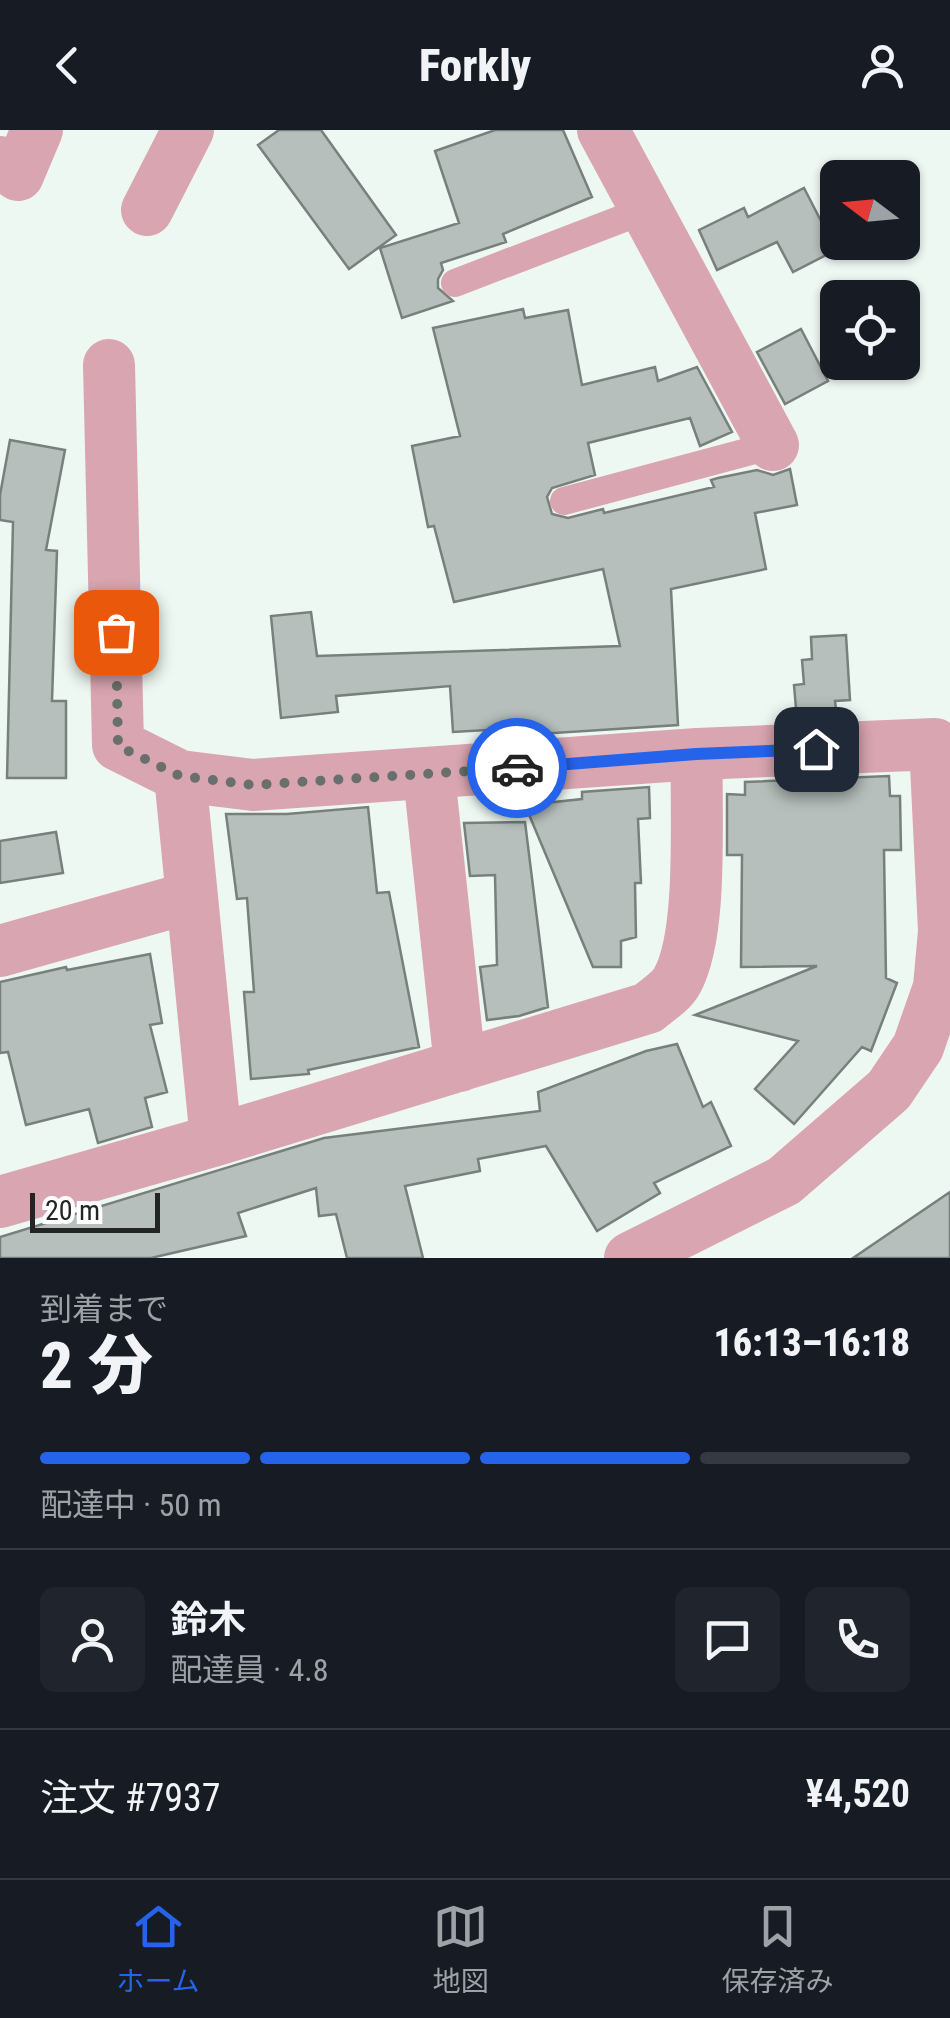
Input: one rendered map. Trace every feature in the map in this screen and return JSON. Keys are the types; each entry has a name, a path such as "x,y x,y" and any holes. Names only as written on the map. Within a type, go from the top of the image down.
{"street":[{"path":"0,162 18,175 37,130"},
{"path":"147,210 188,130"},
{"path":"603,130 773,446"},
{"path":"109,366 118,746 180,776 253,785 696,754 935,744 944,931 938,988 918,1048 888,1090 784,1181 630,1258"},
{"path":"0,1202 648,1008 676,984 688,950 693,902 696,754"},
{"path":"428,774 460,1066"},
{"path":"180,776 216,1140"},
{"path":"0,950 192,898"}],"lane":[{"path":"455,283 646,210"},
{"path":"564,501 773,446"}],"building":[{"path":"279,130 321,130 396,235 349,269 258,145"},
{"path":"495,130 563,130 592,197 503,234 506,242 441,263 438,288 453,301 402,318 380,248 459,223 435,151"},
{"path":"804,188 820,219 820,258 793,272 777,242 717,270 699,230 744,208 748,217"},
{"path":"523,309 525,318 568,310 582,385 655,367 658,381 697,367 732,432 700,446 690,418 588,443 595,475 552,488 547,497 552,514 568,518 603,509 604,513 714,487 711,480 718,478 757,470 773,475 790,469 797,505 755,513 766,569 671,589 678,725 539,734 539,727 453,732 450,686 336,696 338,712 281,718 271,616 311,612 317,656 620,646 603,569 454,602 434,526 428,527 412,446 460,436 433,328"},
{"path":"801,329 820,366 820,380 828,381 785,404 757,352"},
{"path":"10,440 65,450 46,550 57,551 52,701 66,701 66,778 7,778 13,522 0,520 0,495"},
{"path":"846,635 850,700 835,701 837,718 797,720 794,685 804,684 802,660 812,659 811,637"},
{"path":"889,776 890,796 900,796 901,850 884,850 886,978 897,983 871,1051 862,1047 794,1124 755,1089 798,1041 695,1015 817,966 741,967 742,855 727,855 727,794 745,795 745,782"},
{"path":"649,787 650,818 638,819 641,883 635,883 636,937 621,941 621,967 593,967 525,805 582,799 582,792"},
{"path":"368,807 377,893 389,892 419,1047 308,1070 309,1074 251,1079 244,992 254,992 247,898 237,899 226,814 287,814"},
{"path":"525,822 548,1007 487,1020 480,967 497,965 495,875 470,876 464,823"},
{"path":"56,832 63,873 0,883 0,841"},
{"path":"150,954 162,1023 150,1025 167,1092 145,1098 152,1127 98,1143 89,1109 26,1125 8,1052 0,1053 0,982"},
{"path":"677,1044 703,1107 711,1102 731,1146 654,1183 660,1193 597,1231 546,1146 478,1159 480,1171 405,1186 423,1258 347,1258 336,1214 319,1216 316,1188 238,1213 246,1236 151,1258 0,1258 0,1237 324,1138 540,1111 538,1092 646,1051"},
{"path":"950,1192 950,1258 853,1258"}],"way so far":[{"path":"116,632 118,746 180,776 253,785 517,768"}],"route":[{"path":"517,768 816,749"}]}
